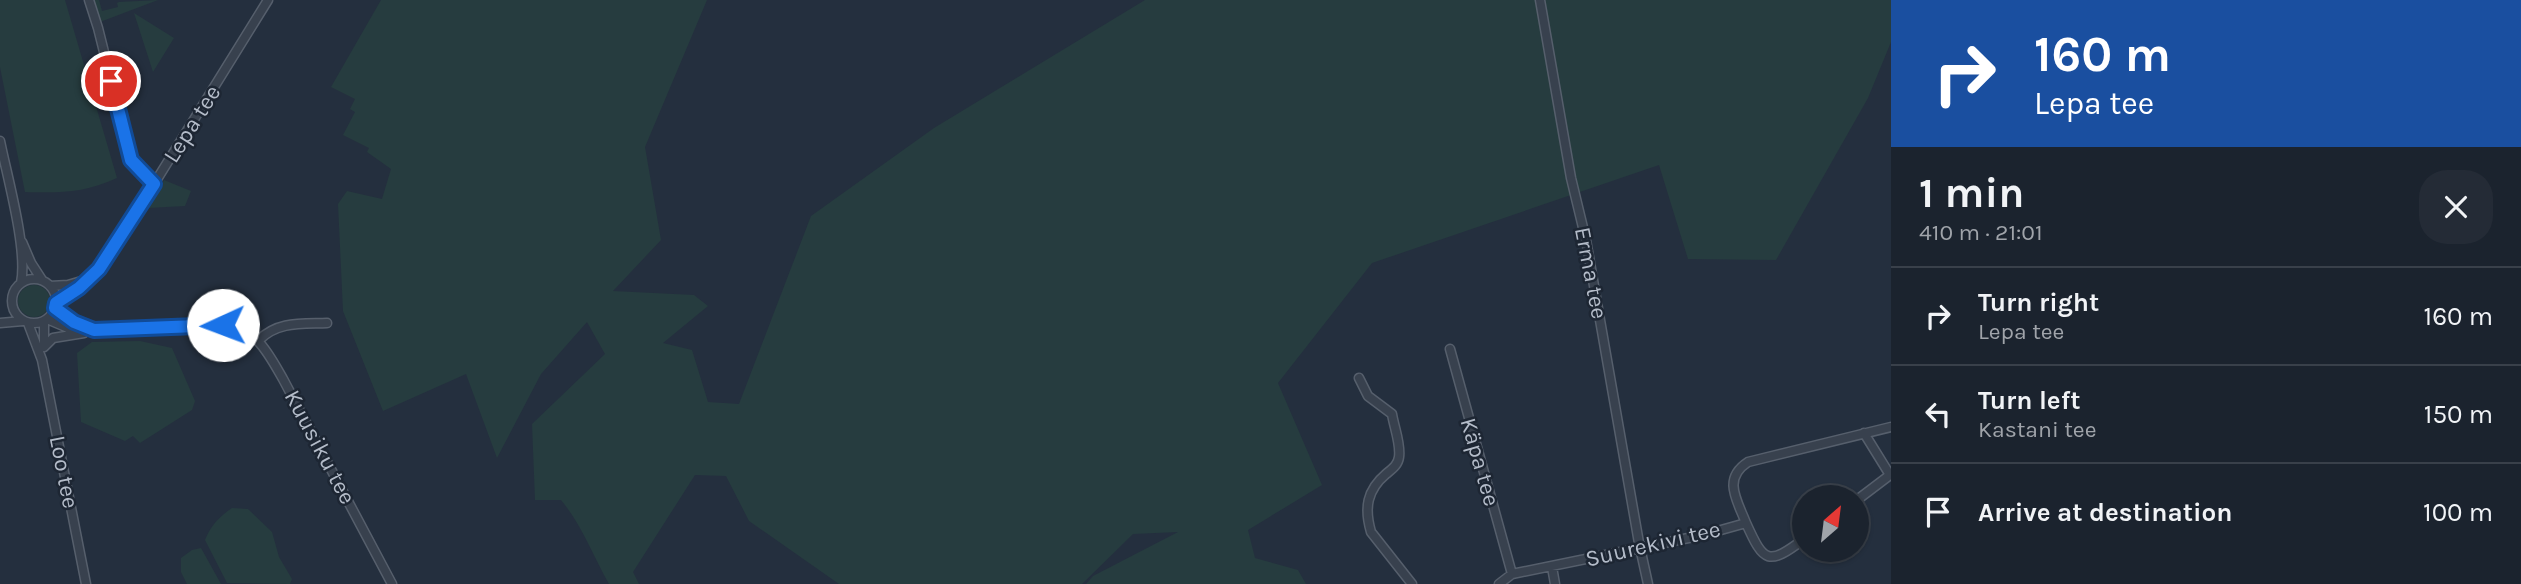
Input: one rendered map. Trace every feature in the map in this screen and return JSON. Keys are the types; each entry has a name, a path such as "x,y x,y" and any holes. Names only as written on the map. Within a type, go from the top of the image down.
{"street":[{"path":"89,0 98,25 131,160 154,184"},
{"name":"Lepa tee","path":"56,305 74,292 107,260 268,0"},
{"name":"Erma tee","path":"1540,0 1648,584"},
{"path":"0,141 19,236 23,272 21,283 13,294 12,304 15,314 26,322"},
{"path":"19,236 31,263 55,293 56,305 46,320"},
{"path":"21,283 32,279 68,285 88,279"},
{"path":"0,321 12,304"},
{"path":"56,305 74,322 94,330"},
{"path":"0,321 46,320 68,328 94,330 231,326 248,331 258,340 272,329 286,325 327,323"},
{"name":"Loo tee","path":"43,360 46,320"},
{"name":"Loo tee","path":"26,322 43,360 86,584"},
{"path":"44,347 53,338 94,330"},
{"name":"Kuusiku tee","path":"258,340 315,435 392,584"},
{"name":"Käpa tee","path":"1450,349 1512,574"},
{"path":"1359,378 1368,396 1392,414 1399,454 1395,466 1375,483 1369,494 1368,522 1371,532 1412,584"},
{"name":"Suurekivi tee","path":"1512,574 1703,535 1746,523 1732,487 1736,472 1741,466 1754,459 1891,426"},
{"path":"1864,433 1890,477 1869,492"},
{"path":"1746,523 1763,555 1782,555 1792,548"},
{"path":"1552,567 1556,584"},
{"path":"1500,584 1512,574"}],"green space":[{"path":"0,0 65,0 117,178 94,187 72,191 25,192 0,67"},
{"path":"93,0 99,0 102,11 118,7 119,2 158,0 100,22"},
{"path":"381,0 707,0 645,147 661,240 613,291 694,295 708,306 663,343 692,350 708,402 739,404 811,216 934,128 1145,0 1891,0 1891,42 1868,98 1776,260 1688,259 1659,165 1372,263 1278,383 1322,485 1248,530 1255,558 1298,570 1306,584 1086,584 1093,576 1178,532 1133,534 1082,584 839,584 749,521 726,476 695,475 633,572 639,584 609,584 581,530 561,500 535,500 532,424 605,354 587,322 541,374 497,458 466,374 383,411 343,311 338,204 347,191 382,199 391,169 367,152 369,148 343,135 355,112 350,109 355,99 331,87"},
{"path":"134,13 174,38 153,72"},
{"path":"164,180 191,191 185,206 148,208"},
{"path":"34,285 46,289 50,301 46,313 34,317 22,313 18,301 22,289"},
{"path":"140,341 172,348 195,401 192,410 140,443 133,436 125,441 81,422 77,353 92,342"},
{"path":"232,508 248,509 272,532 279,557 292,579 290,584 227,583 205,540 216,522"},
{"path":"201,548 221,584 187,584 181,572 181,558 192,550"}],"route":[{"path":"111,81 131,160 154,184 99,269 79,288 56,303 55,308 74,322 94,330 223,325"}]}
